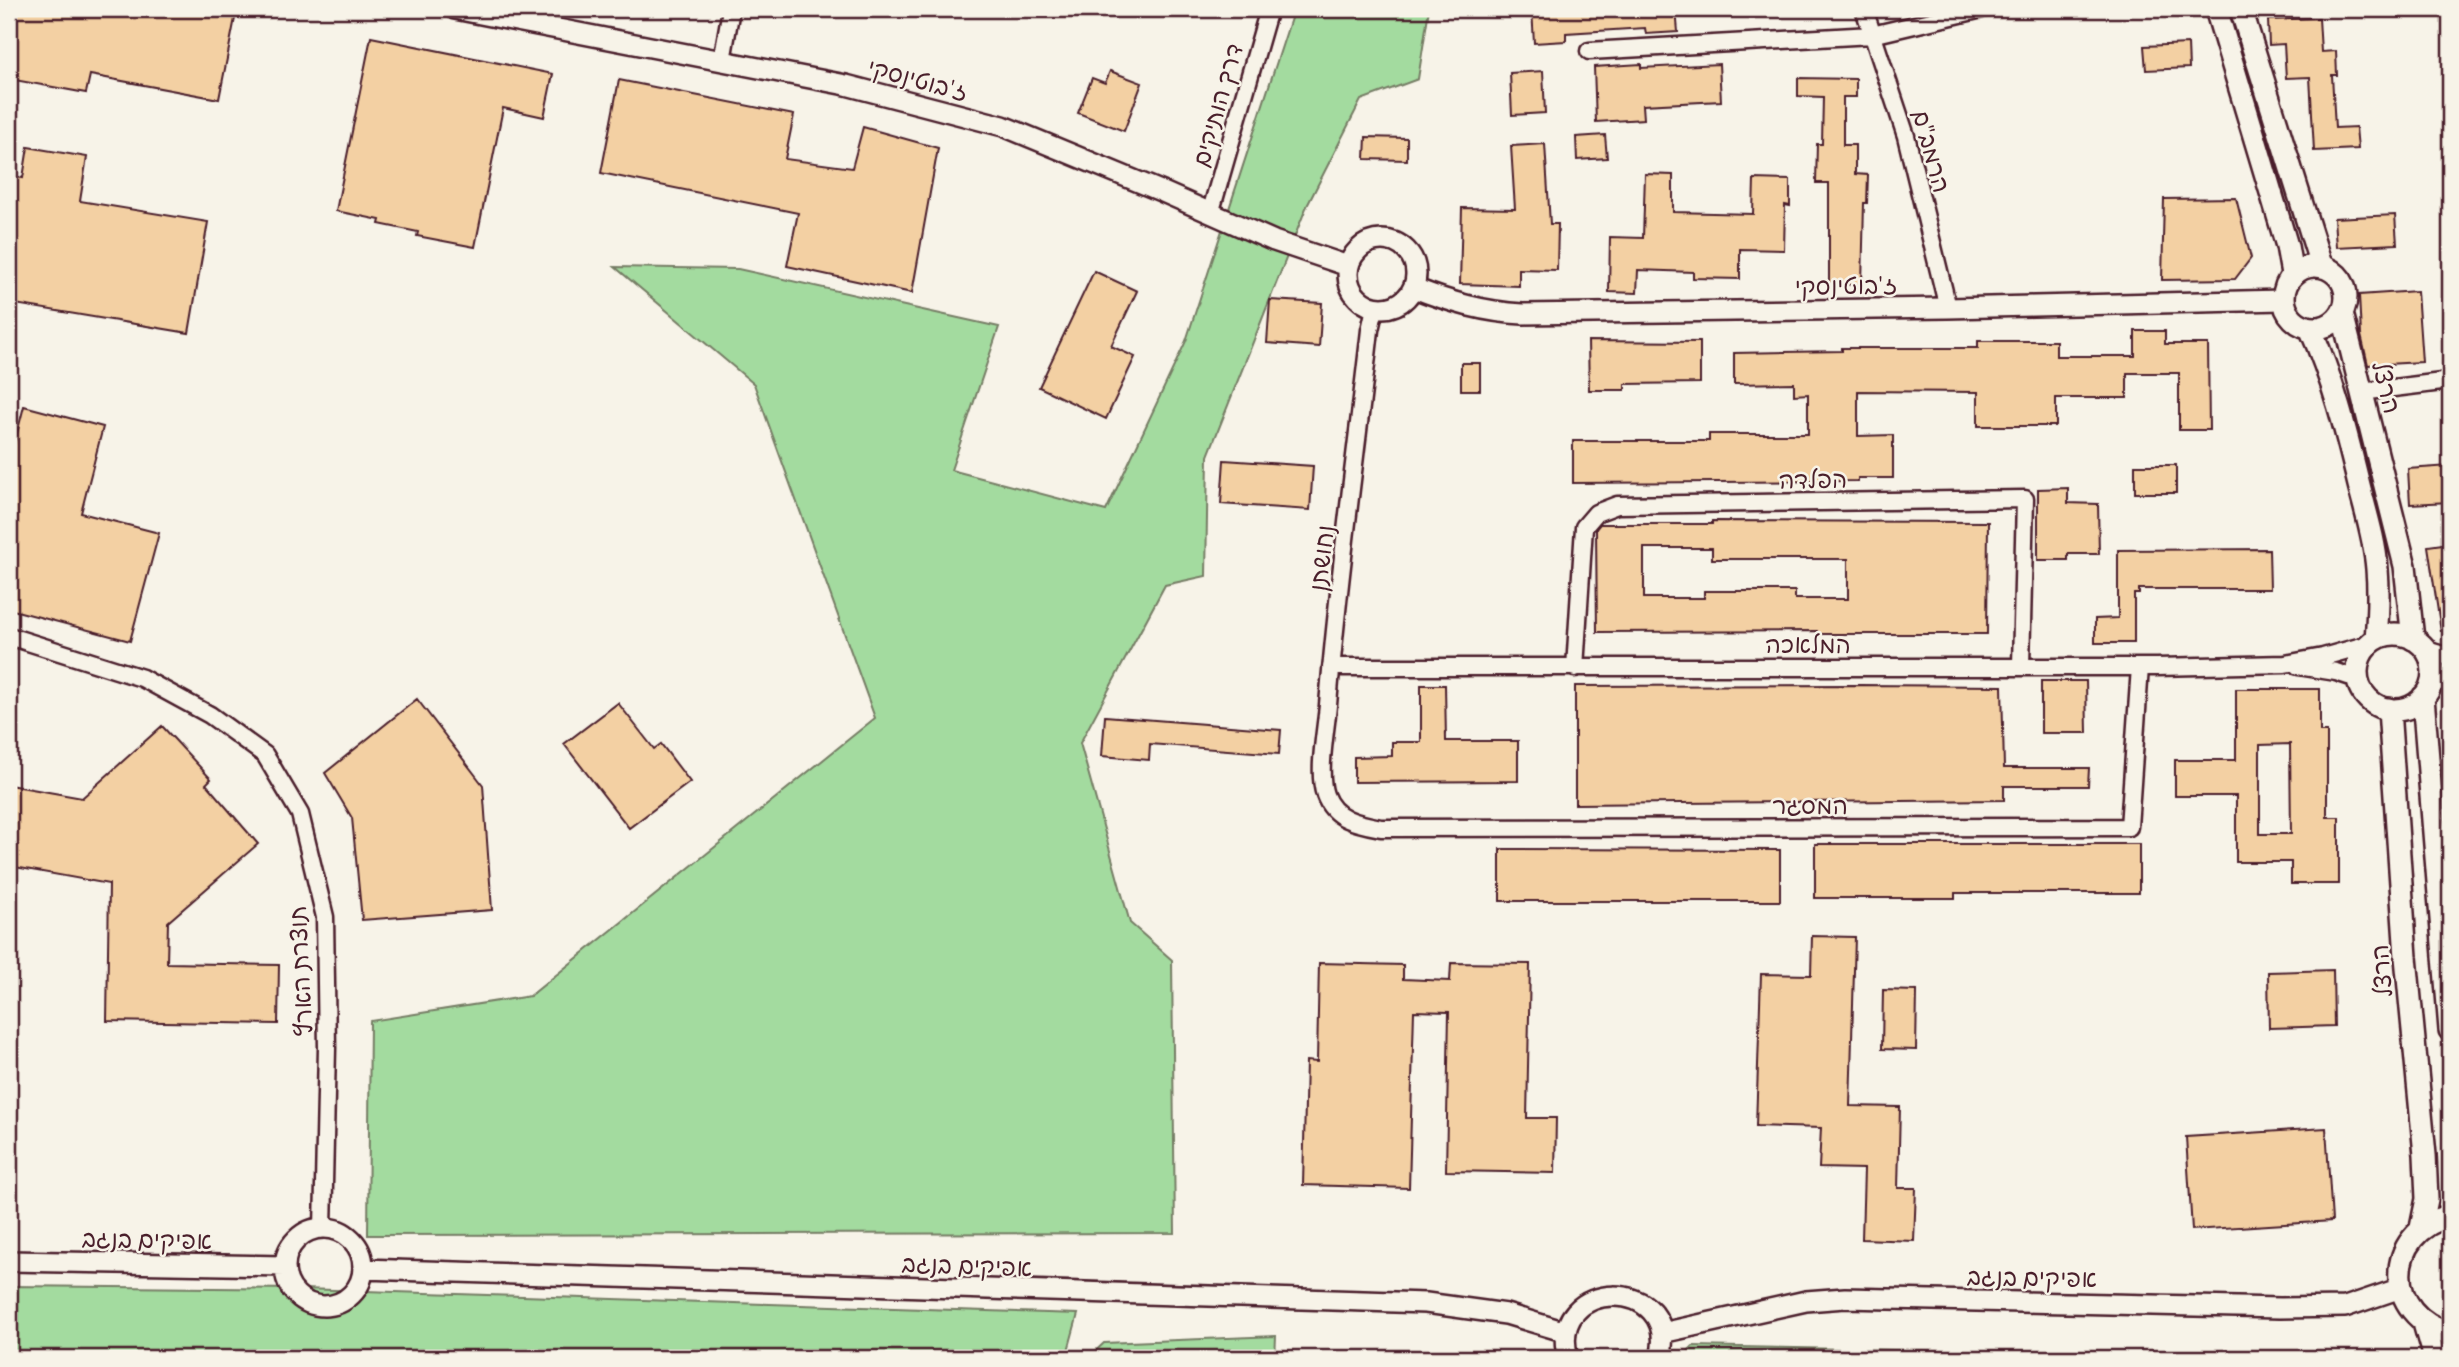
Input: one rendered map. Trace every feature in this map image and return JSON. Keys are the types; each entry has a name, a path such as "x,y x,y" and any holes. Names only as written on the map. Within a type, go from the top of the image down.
{"main road":[{"path":"2216,9 2287,246 2292,274"},
{"path":"2241,9 2320,265"},
{"path":"2320,265 2338,275 2344,284 2346,304 2342,313 2328,325 2309,328 2289,315 2283,300 2284,290 2292,274 2301,268 2320,265"},
{"name":"הרצל","path":"2342,313 2405,566 2419,644"},
{"name":"הרצל","path":"2309,328 2337,396 2377,566 2379,597 2372,641"},
{"path":"2435,687 2408,707 2389,709 2378,706 2369,699 2357,679 2361,654 2372,641 2395,634 2419,644 2431,661 2435,687 2450,1030"},
{"name":"הרצל","path":"2389,709 2406,957 2425,1156 2427,1199 2421,1228"},
{"path":"2450,1216 2436,1219 2421,1228 2402,1256 2399,1272 2401,1288 2413,1313 2424,1323 2450,1333"},
{"path":"2424,1323 2434,1358"}],"street":[{"name":"ז'בוטינסקי","path":"461,9 846,85 1003,126 1163,192 1274,242 1348,266"},
{"path":"722,61 731,9"},
{"name":"דרך הותיקים","path":"1210,214 1269,9"},
{"name":"הרמב\"ם","path":"1864,9 1906,136 1948,308"},
{"path":"1589,51 1872,35 1982,9"},
{"path":"1380,240 1402,246 1415,265 1414,288 1402,303 1384,309 1366,305 1352,293 1348,284 1348,266 1352,256 1359,247 1380,240"},
{"name":"ז'בוטינסקי","path":"1414,288 1451,303 1523,314 2283,300"},
{"name":"נחושתן","path":"1335,811 1325,795 1322,775 1331,667 1375,308"},
{"path":"2361,392 2450,381"},
{"name":"הפלדה","path":"1575,668 1584,527 1596,513 1617,505 2025,499 2021,666"},
{"name":"תוצרת הארץ","path":"9,636 142,678 210,715 265,755 300,814 325,917 327,1048 323,1229"},
{"name":"המלאכה","path":"1331,667 2140,667 2285,664 2323,657 2372,641"},
{"path":"2419,644 2450,657"},
{"name":"המלאכה","path":"2285,664 2336,672 2357,679"},
{"name":"המסגר","path":"1335,811 1353,823 1381,828 2129,827 2140,667"},
{"path":"323,1229 334,1230 352,1240 362,1258 363,1269 360,1282 353,1293 342,1302 315,1306 303,1301 293,1292 286,1280 284,1266 287,1254 301,1236 323,1229"},
{"name":"אפיקים בנגב","path":"9,1261 284,1266"},
{"name":"אפיקים בנגב","path":"363,1269 1426,1303 1506,1314 1566,1332"},
{"name":"אפיקים בנגב","path":"1661,1333 1806,1301 1845,1298 2280,1308 2345,1307 2401,1288"},
{"path":"1568,1358 1566,1332 1574,1315 1597,1298 1616,1295 1642,1304 1656,1319 1661,1333 1660,1358"}],"green space":[{"path":"1294,9 1429,9 1418,79 1361,100 1306,208 1208,456 1206,576 1165,585 1080,743 1130,923 1172,960 1175,1233 368,1235 370,1021 530,996 875,718 754,384 615,267 738,269 999,327 951,470 1106,511 1186,341"},
{"path":"9,1286 303,1289 1078,1314 1066,1358 9,1358"},
{"path":"1276,1336 1275,1358 1088,1358 1104,1343"},
{"path":"1693,1346 2286,1358 1681,1358"}],"building":[{"path":"9,9 211,9 236,13 219,99 90,75 86,93 9,79"},
{"path":"1532,9 1676,9 1678,32 1646,34 1645,28 1566,33 1566,41 1534,43"},
{"path":"2319,18 2321,52 2336,51 2337,75 2332,75 2335,128 2356,127 2358,149 2314,151 2310,77 2286,78 2284,44 2269,45 2268,20"},
{"path":"371,37 553,74 544,117 503,108 475,247 417,236 418,232 379,224 380,220 336,211"},
{"path":"2188,44 2189,68 2146,70 2144,46"},
{"path":"1641,64 1641,68 1719,64 1721,101 1643,105 1644,119 1596,122 1594,67"},
{"path":"1110,71 1142,83 1124,131 1078,113 1092,78 1105,83"},
{"path":"1543,71 1545,113 1512,115 1510,73"},
{"path":"1798,78 1856,79 1856,97 1843,97 1843,145 1855,145 1855,174 1868,175 1867,203 1864,203 1862,285 1829,284 1829,183 1816,183 1817,144 1822,144 1823,97 1798,96"},
{"path":"619,80 794,115 785,159 852,168 863,127 938,148 912,293 787,266 798,213 601,173"},
{"path":"1605,135 1607,158 1577,160 1576,137"},
{"path":"1366,137 1407,138 1407,160 1365,159"},
{"path":"1545,144 1550,224 1558,224 1557,270 1519,269 1519,286 1460,284 1462,208 1515,209 1511,146"},
{"path":"28,147 87,157 80,201 208,222 189,333 9,303 9,176 23,178"},
{"path":"1645,174 1673,175 1673,212 1753,214 1754,179 1790,180 1790,206 1785,205 1784,250 1740,249 1740,279 1693,278 1693,272 1638,270 1637,293 1609,292 1610,237 1643,238"},
{"path":"2236,198 2251,258 2235,279 2162,280 2164,199"},
{"path":"2395,215 2397,244 2336,247 2334,218"},
{"path":"1094,271 1137,291 1111,346 1135,357 1106,419 1039,387"},
{"path":"2417,291 2422,362 2368,365 2361,335 2359,295"},
{"path":"1270,300 1322,303 1319,347 1267,343"},
{"path":"2135,331 2165,331 2165,344 2208,344 2209,430 2179,430 2179,373 2127,373 2127,398 2056,398 2056,426 1978,426 1978,392 1858,391 1858,436 1893,435 1893,478 1858,478 1858,481 1573,483 1573,441 1709,441 1709,434 1808,434 1808,394 1794,395 1794,383 1734,384 1734,353 1842,351 1842,348 1978,348 1978,341 2056,341 2056,356 2135,356"},
{"path":"1588,341 1700,342 1700,383 1625,384 1625,390 1589,390"},
{"path":"1461,363 1480,363 1480,390 1461,390"},
{"path":"24,406 103,427 81,513 159,533 130,641 9,609 9,465"},
{"path":"1224,460 1313,466 1310,510 1221,504"},
{"path":"2135,465 2176,465 2176,493 2135,493"},
{"path":"2450,466 2450,502 2410,504 2408,469"},
{"path":"2068,488 2068,503 2098,504 2099,554 2068,554 2068,560 2038,560 2038,489"},
{"path":"1712,521 1988,522 1987,634 1817,634 1817,631 1597,632 1596,529 1600,524 1712,524","holes":["1644,548 1712,548 1712,559 1848,559 1848,599 1795,599 1795,591 1704,591 1704,598 1644,598"]},
{"path":"2450,543 2450,631 2441,631 2428,546"},
{"path":"2269,549 2270,589 2139,589 2139,594 2134,594 2134,643 2095,643 2095,619 2118,618 2118,550"},
{"path":"2041,681 2086,681 2087,733 2041,733"},
{"path":"1421,685 1445,685 1446,741 1518,741 1518,781 1354,782 1354,757 1392,756 1392,742 1421,742"},
{"path":"1575,686 2002,686 2004,768 2089,768 2088,786 2004,786 2004,800 1575,804"},
{"path":"2236,689 2320,689 2320,732 2327,732 2327,817 2339,817 2339,884 2291,884 2291,862 2236,862 2236,796 2175,796 2175,760 2236,760","holes":["2290,744 2291,834 2260,834 2260,745"]},
{"path":"417,699 483,785 492,910 362,920 352,818 325,773"},
{"path":"618,703 654,749 661,744 690,782 629,828 564,744"},
{"path":"1105,716 1281,730 1279,754 1150,744 1149,760 1102,756"},
{"path":"162,726 211,779 206,784 258,844 168,922 167,963 279,965 278,1024 107,1021 109,884 9,866 9,785 82,798"},
{"path":"1815,844 2139,844 2139,893 1955,893 1955,898 1815,898"},
{"path":"1500,849 1780,850 1780,901 1500,901"},
{"path":"1812,936 1855,937 1850,1106 1900,1107 1898,1188 1916,1188 1914,1241 1862,1239 1864,1169 1819,1168 1821,1128 1756,1126 1761,974 1811,975"},
{"path":"1319,963 1403,965 1403,979 1450,981 1451,963 1530,964 1527,1118 1556,1118 1555,1173 1446,1171 1449,1012 1414,1011 1409,1188 1303,1185 1306,1061 1317,1062"},
{"path":"2333,970 2334,1026 2269,1028 2268,972"},
{"path":"1883,990 1917,991 1916,1050 1882,1049"},
{"path":"2326,1128 2332,1221 2192,1230 2186,1137"}]}
